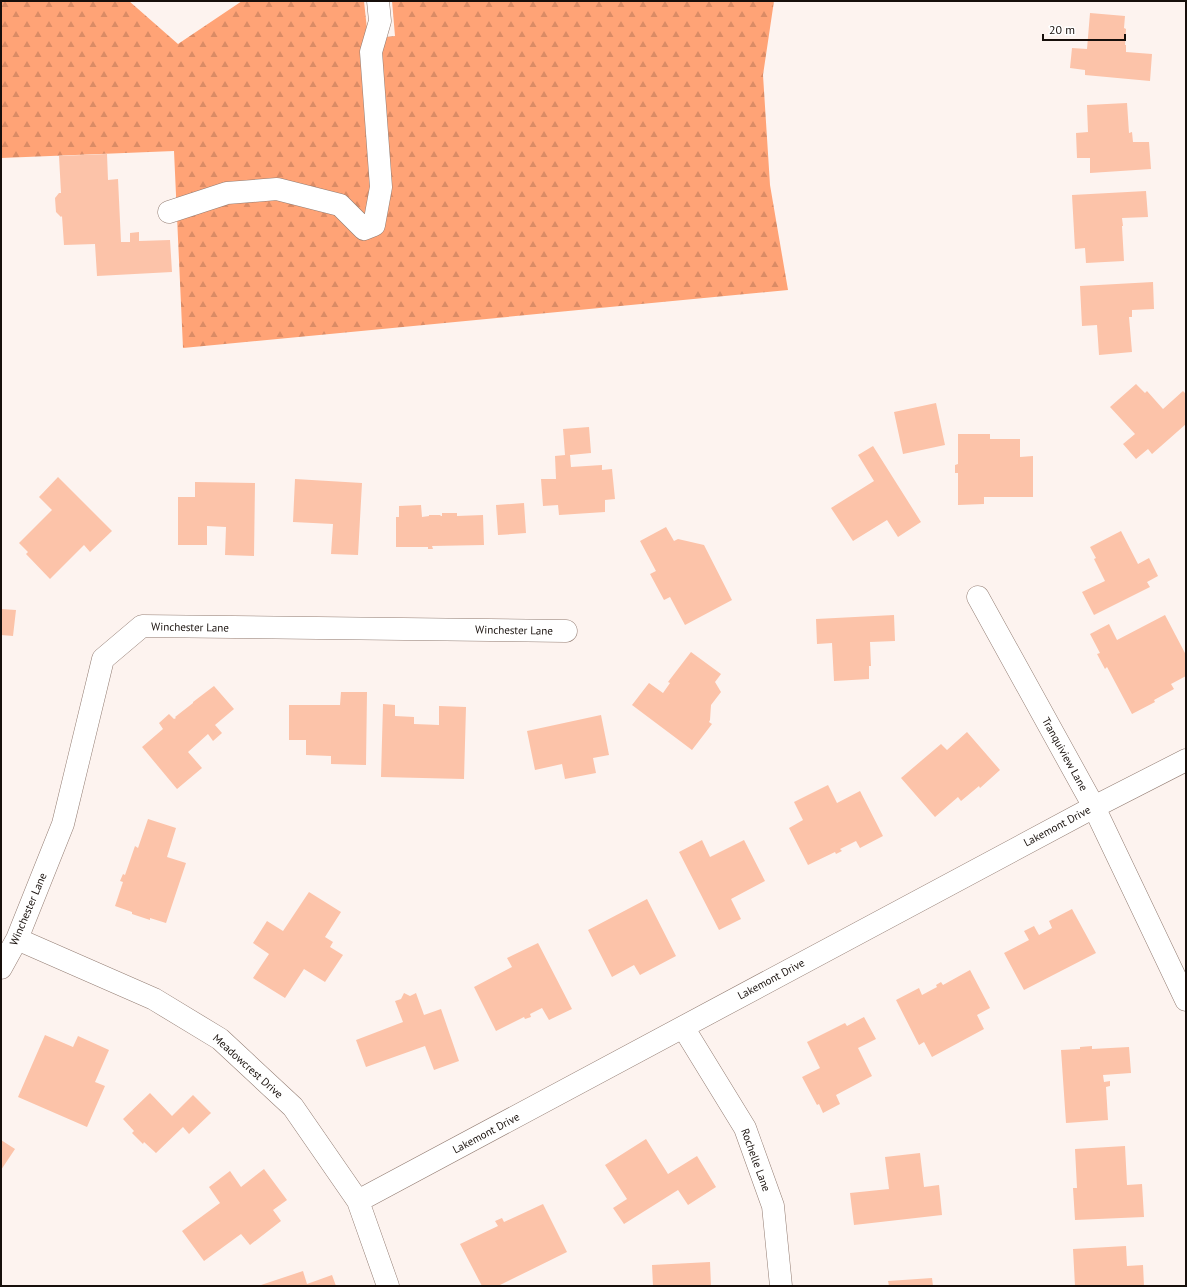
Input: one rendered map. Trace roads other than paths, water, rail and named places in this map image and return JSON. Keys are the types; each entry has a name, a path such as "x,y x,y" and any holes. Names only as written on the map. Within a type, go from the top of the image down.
{"street":[{"path":"169,212 227,193 277,189 340,205 364,228 374,225 382,187 371,52 379,11"},
{"name":"Tranquiview Lane","path":"978,597 1094,807 1186,1000"},
{"name":"Winchester Lane","path":"1,968 17,939 63,824 103,659 142,626 566,631"},
{"name":"Lakemont Drive","path":"358,1201 1094,807 1186,760"},
{"name":"Meadowcrest Drive","path":"17,939 154,999 220,1039 293,1107 358,1201 388,1286"},
{"name":"Rochelle Lane","path":"682,1027 745,1128 773,1206 781,1286"}]}
